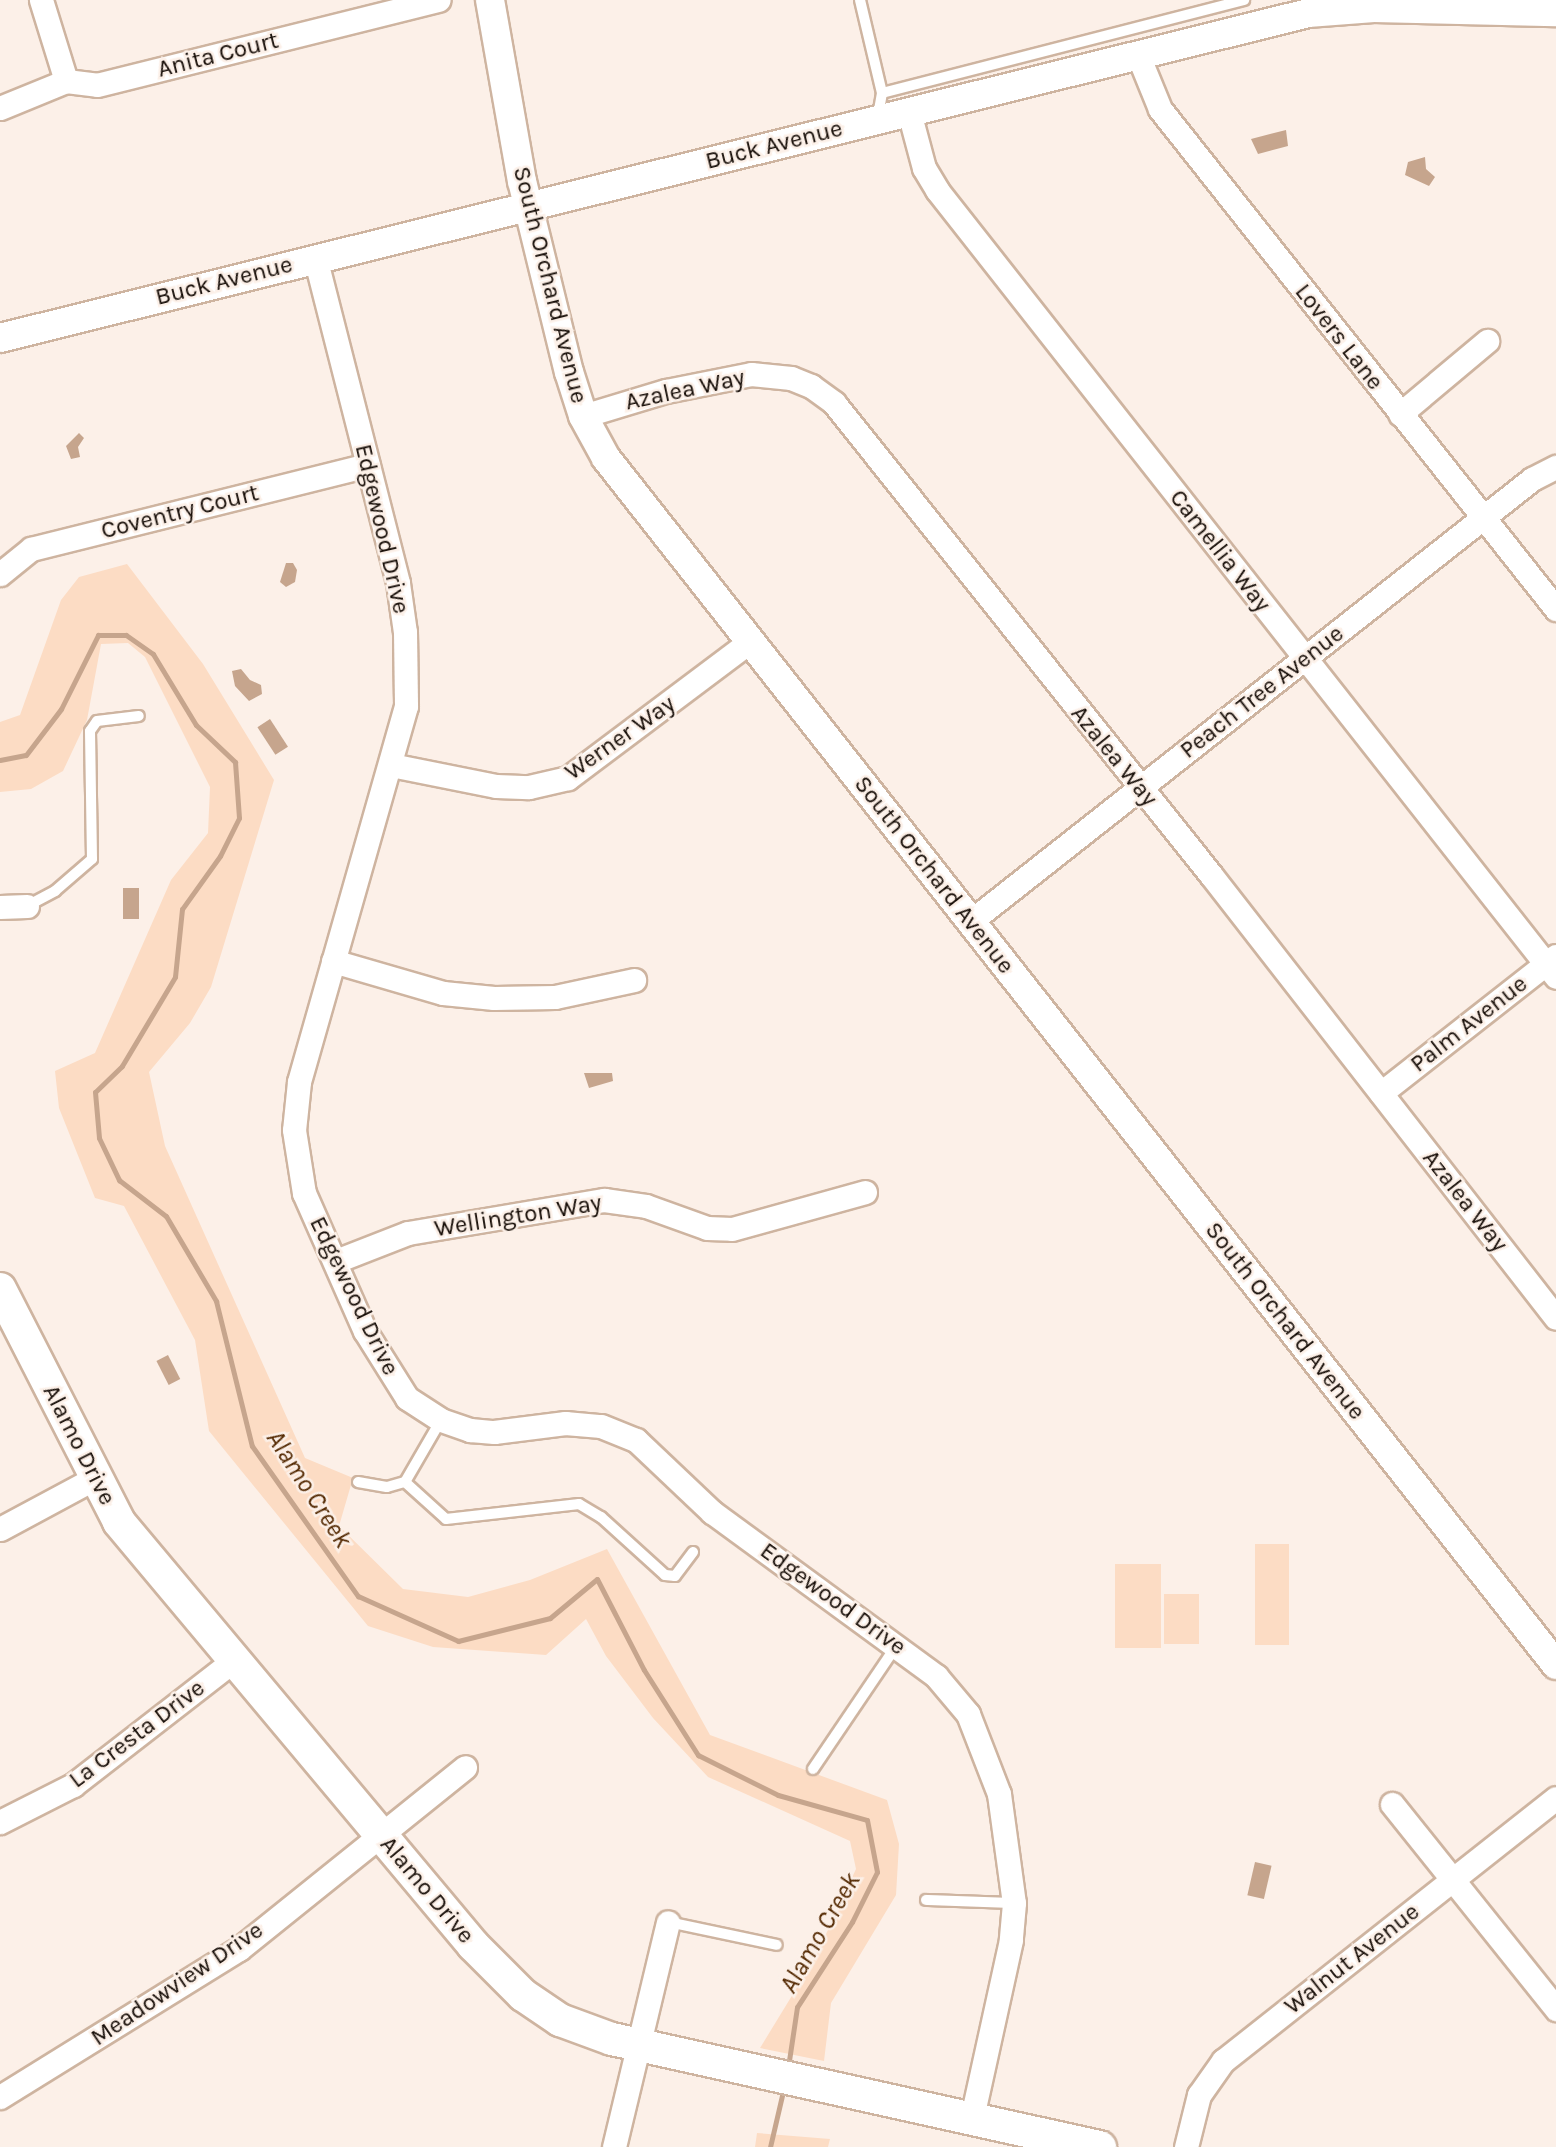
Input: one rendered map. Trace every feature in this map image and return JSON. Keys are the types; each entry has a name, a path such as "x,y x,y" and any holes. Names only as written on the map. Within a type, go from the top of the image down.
{"main road":[{"name":"Alamo Drive","path":"0,1289 119,1522 379,1834 498,1973 523,1996 560,2020 639,2045 1100,2147"}],"street":[{"path":"41,0 65,82"},
{"name":"Anita Court","path":"0,108 65,82 97,85 439,0"},
{"name":"South Orchard Avenue","path":"490,0 501,78 528,205 583,416 606,458 1556,1665"},
{"name":"Buck Avenue","path":"0,338 528,205 880,106 909,112 1138,55 1307,6 1556,12"},
{"name":"Lovers Lane","path":"1138,55 1160,109 1482,519 1556,609"},
{"name":"Camellia Way","path":"909,112 924,168 937,190 1306,659 1552,965"},
{"name":"Edgewood Drive","path":"315,257 398,583 405,632 406,706 299,1082 294,1130 304,1193 386,1371 407,1398 440,1420 494,1432 565,1423 601,1426 636,1440 712,1512 936,1675 968,1714 999,1794 1014,1903 1011,1940 972,2118"},
{"path":"1400,414 1487,341"},
{"name":"Azalea Way","path":"583,416 666,391 751,374 771,374 811,386 834,403 1556,1318"},
{"name":"Coventry Court","path":"0,574 32,550 368,466"},
{"name":"Peach Tree Avenue","path":"971,921 1532,479 1556,467"},
{"name":"Werner Way","path":"391,765 496,786 529,787 568,778 749,642"},
{"path":"0,907 27,906"},
{"path":"333,961 443,993 494,998 555,997 634,980"},
{"name":"Palm Avenue","path":"1381,1093 1552,965"},
{"name":"Wellington Way","path":"336,1261 408,1233 604,1200 646,1206 707,1228 732,1229 865,1192"},
{"path":"0,1529 95,1478"},
{"name":"La Cresta Drive","path":"0,1822 74,1785 233,1661"},
{"name":"Meadowview Drive","path":"0,2097 239,1949 465,1767"},
{"name":"Walnut Avenue","path":"1186,2147 1199,2095 1223,2061 1556,1798"},
{"path":"1392,1804 1556,2009"},
{"path":"614,2147 668,1922"}],"lane":[{"path":"860,0 880,106 1244,0"},
{"path":"27,906 55,891 92,859 90,731 97,721 139,716"},
{"path":"358,1482 387,1487 405,1482 440,1420"},
{"path":"405,1482 446,1519 457,1521 579,1504 601,1517 670,1576 679,1572 692,1552"},
{"path":"813,1769 897,1645"},
{"path":"926,1900 1014,1903"},
{"path":"668,1922 777,1945"}],"shaded area":[{"path":"1286,130 1288,146 1258,154 1251,139"},
{"path":"1425,157 1426,169 1435,177 1429,186 1405,175 1408,162"},
{"path":"79,433 84,438 78,447 80,457 71,459 66,446"},
{"path":"286,563 293,563 297,570 295,582 286,587 280,582"},
{"path":"127,564 203,664 274,780 211,987 190,1023 149,1072 165,1146 305,1458 353,1478 339,1526 403,1589 468,1597 530,1580 607,1549 710,1735 887,1800 899,1844 896,1895 831,2003 824,2061 760,2048 815,1958 856,1869 850,1841 708,1777 653,1718 606,1656 586,1619 546,1655 433,1647 368,1626 209,1431 195,1340 124,1206 95,1198 59,1108 55,1071 95,1053 171,880 208,833 210,787 145,657 128,643 101,644 87,720 63,771 31,789 0,792 0,722 20,715 61,600 79,577"},
{"path":"241,669 250,680 261,685 262,694 249,701 235,686 232,671"},
{"path":"270,719 288,747 275,755 257,727"},
{"path":"123,888 139,888 139,919 123,919"},
{"path":"584,1073 612,1073 613,1081 589,1088"},
{"path":"168,1355 180,1379 169,1385 156,1361"},
{"path":"1255,1544 1289,1544 1289,1645 1255,1645"},
{"path":"1115,1564 1161,1564 1161,1648 1115,1648"},
{"path":"1164,1594 1199,1594 1199,1644 1164,1644"},
{"path":"1255,1862 1272,1866 1264,1899 1247,1895"},
{"path":"757,2133 830,2139 828,2147 755,2147"}],"waterway":[{"name":"Alamo Creek","path":"0,760 26,755 61,709 98,635 126,635 153,654 196,725 235,762 239,818 220,856 182,909 175,977 122,1066 95,1092 99,1138 119,1180 166,1216 216,1301 252,1446 358,1596 458,1641 550,1618 597,1579 644,1670 698,1755 778,1795 867,1820 877,1872 852,1922 797,2007 788,2067"},
{"name":"Alamo Creek","path":"770,2147 784,2087"}]}
